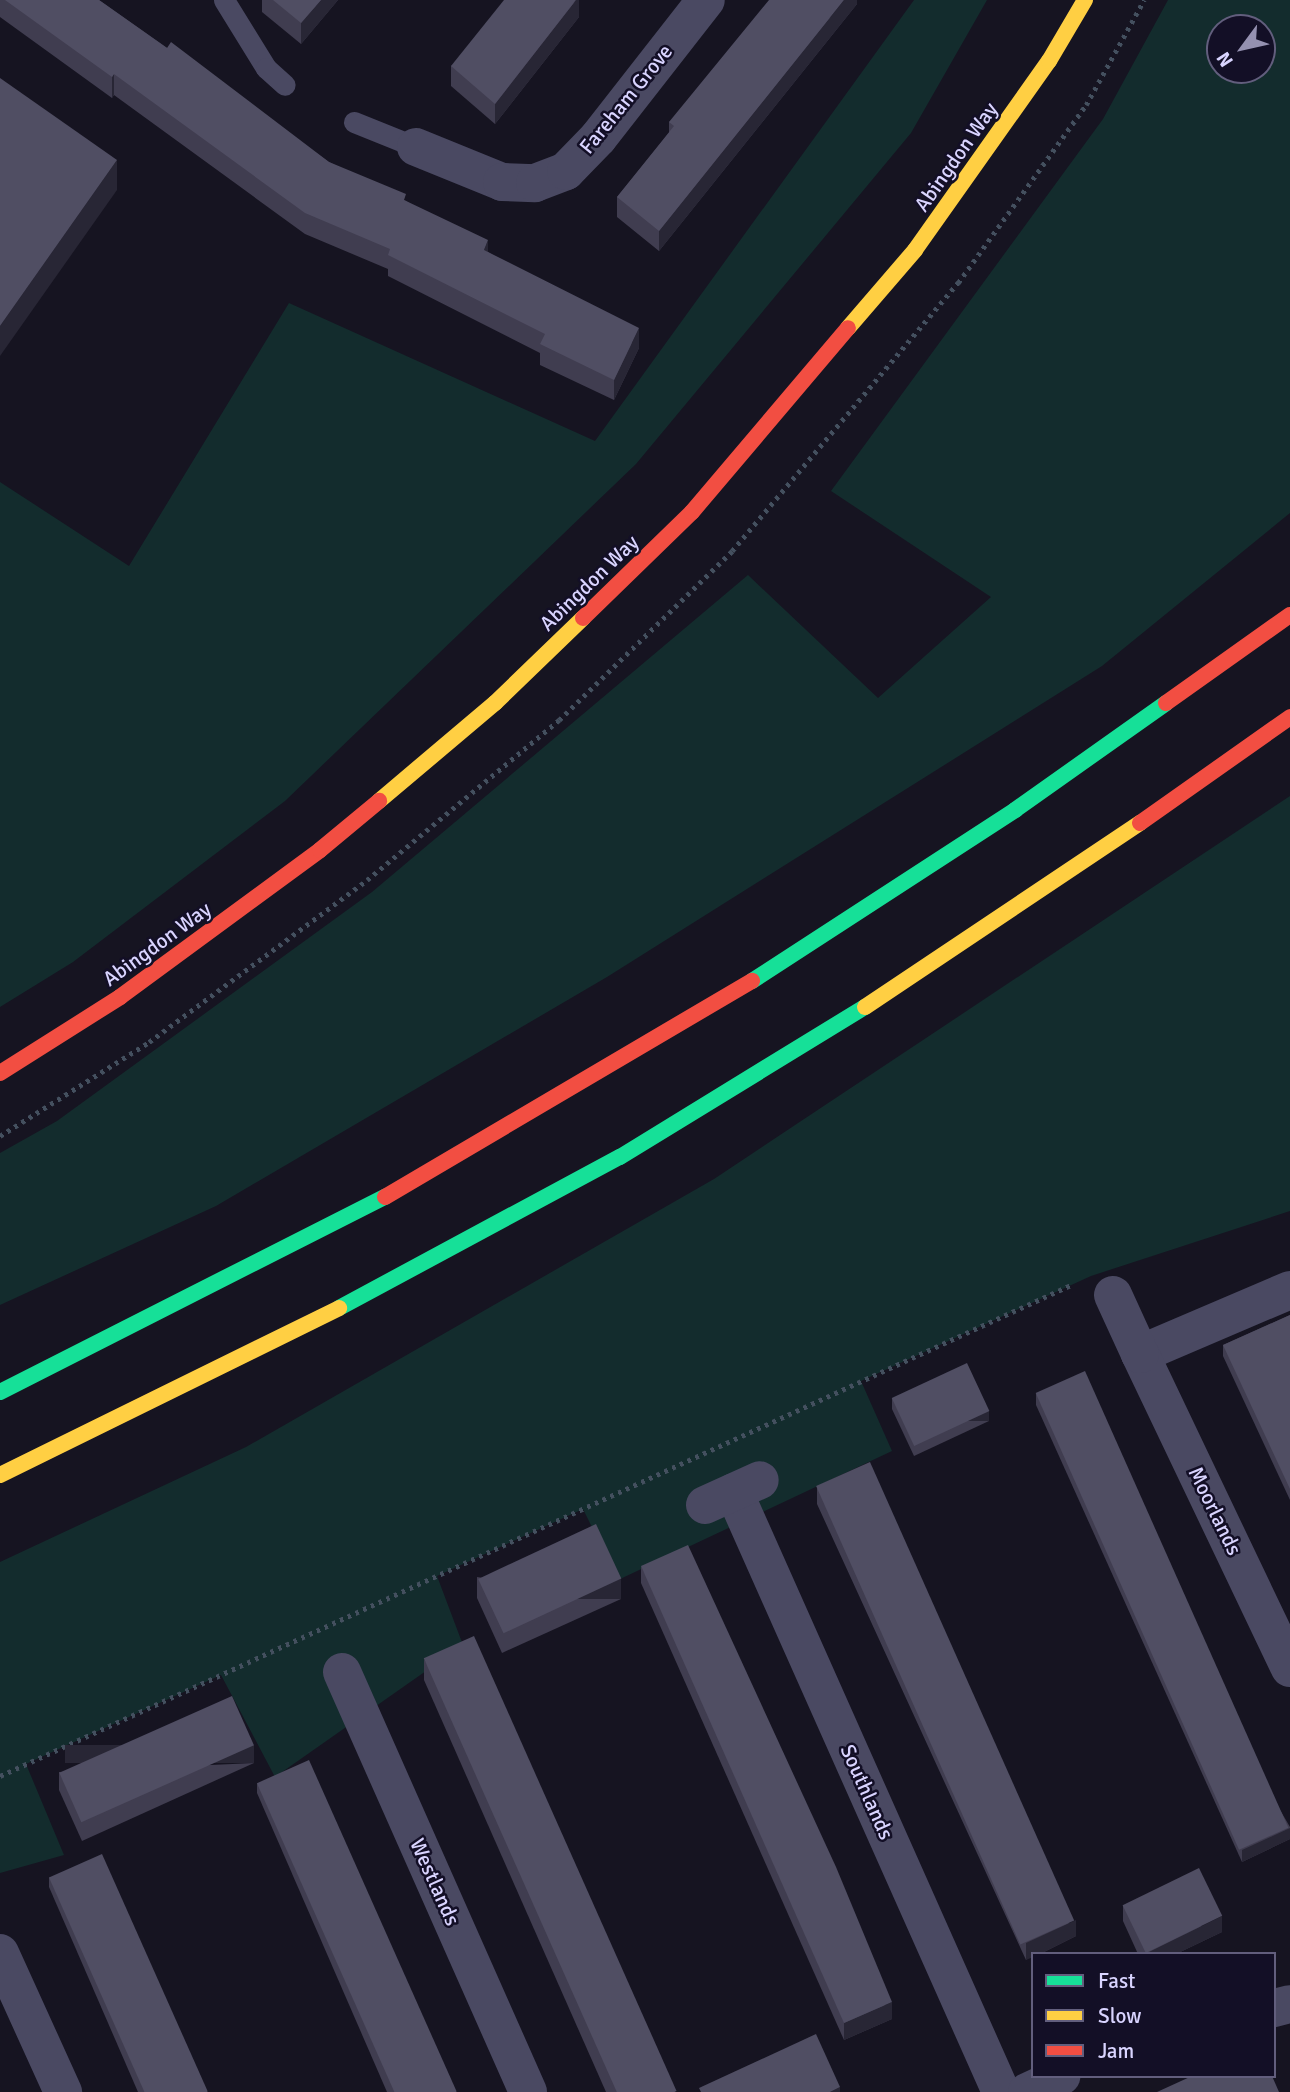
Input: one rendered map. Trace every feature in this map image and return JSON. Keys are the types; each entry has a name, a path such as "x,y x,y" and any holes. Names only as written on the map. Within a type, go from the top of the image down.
{"main road":[{"name":"Abingdon Way","path":"0,1073 120,997 320,850 495,704 692,512 915,250 1049,61 1085,0"},
{"path":"0,1392 379,1200 699,1015 1015,810 1290,615"},
{"path":"0,1475 368,1294 620,1157 846,1019 1232,762 1290,717"}],"street":[{"name":"Fareham Grove","path":"416,148 502,182 535,183 566,171 598,138 706,0"},
{"path":"1140,1354 1290,1290"},
{"name":"Moorlands","path":"1113,1295 1290,1668"},
{"name":"Southlands","path":"733,1492 1001,2092"},
{"name":"Westlands","path":"341,1673 528,2092"},
{"path":"0,1953 63,2092"},
{"path":"1027,2092 1058,2078"}],"lane":[{"path":"224,0 266,68 285,85"},
{"path":"354,122 416,148"}],"path":[{"path":"0,1776 1091,1276 1113,1295"}],"green space":[{"path":"914,0 987,0 911,133 636,464 285,801 73,962 0,1007 0,482 129,566 289,303 595,441"},
{"path":"1168,0 1290,0 1290,513 1102,666 607,977 216,1206 0,1305 0,1153 57,1121 372,892 748,575 878,698 991,597 831,491 1103,119"},
{"path":"1290,796 1290,1211 1091,1276 861,1381 892,1451 618,1580 583,1509 437,1576 463,1645 275,1777 221,1675 26,1764 64,1855 0,1873 0,1562 246,1447 714,1179"}],"building":[{"path":"5,0 99,0 167,48 171,42 329,162 406,194 404,200 488,240 484,250 639,328 614,380 540,344 545,334 388,255 390,249 305,213 114,74 112,77"},
{"path":"273,0 321,0 301,23"},
{"path":"504,0 576,0 495,104 451,66"},
{"path":"769,0 844,0 659,231 617,197 674,126 669,122"},
{"path":"0,78 117,160 0,326"},
{"path":"1290,1315 1290,1489 1223,1345"},
{"path":"967,1363 989,1411 914,1446 892,1398"},
{"path":"1085,1371 1288,1828 1239,1850 1036,1393"},
{"path":"870,1462 1074,1921 1020,1945 816,1486"},
{"path":"596,1524 621,1578 504,1633 478,1579"},
{"path":"688,1545 836,1867 892,2002 844,2023 641,1566"},
{"path":"474,1636 677,2091 617,2092 424,1658"},
{"path":"232,1696 254,1745 81,1822 59,1773"},
{"path":"309,1760 457,2092 394,2092 257,1783"},
{"path":"102,1854 208,2092 144,2092 49,1878"},
{"path":"1199,1868 1222,1916 1145,1952 1123,1905"},
{"path":"816,2034 840,2087 830,2092 701,2092 699,2088"},
{"path":"1188,2078 1273,2078 1279,2092 1157,2092"}],"traffic: fast":[{"path":"752,981 1015,810 1166,703"},
{"path":"339,1308 620,1157 865,1007"},
{"path":"0,1392 385,1197"}],"traffic: slow":[{"path":"848,328 915,250 1049,61 1085,0"},
{"path":"379,801 495,703 583,618"},
{"path":"865,1007 1140,823"},
{"path":"0,1475 339,1308"}],"traffic: jam":[{"path":"583,618 692,512 848,328"},
{"path":"1166,703 1290,615"},
{"path":"1140,823 1290,717"},
{"path":"0,1073 120,997 320,850 379,801"},
{"path":"385,1197 752,981"}]}
